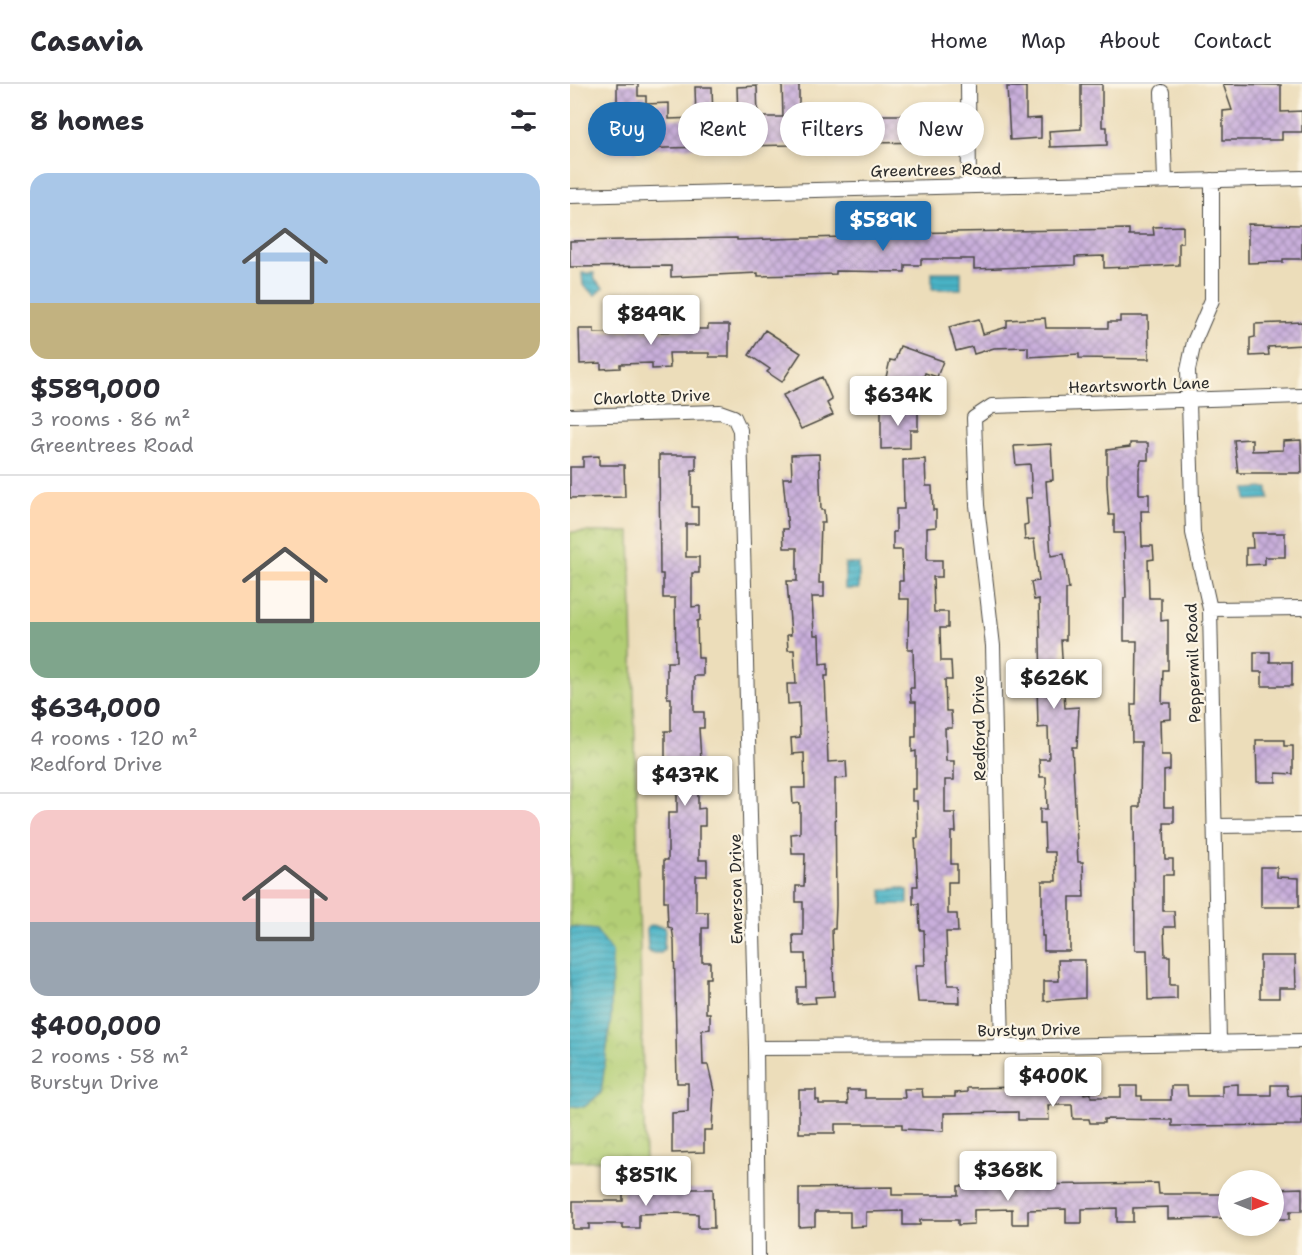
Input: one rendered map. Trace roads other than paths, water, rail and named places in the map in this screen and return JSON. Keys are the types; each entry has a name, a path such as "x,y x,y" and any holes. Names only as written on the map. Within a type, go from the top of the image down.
{"street":[{"path":"968,84 969,186"},
{"path":"1162,92 1165,181"},
{"name":"Greentrees Road","path":"570,196 1302,178"},
{"name":"Peppermil Road","path":"1212,180 1212,300 1189,359 1189,400 1193,533 1210,609 1219,1042"},
{"name":"Heartsworth Lane","path":"979,412 992,406 1302,396"},
{"name":"Charlotte Drive","path":"570,416 720,412 734,417"},
{"name":"Redford Drive","path":"979,412 973,424 977,505 993,646 1002,1047"},
{"name":"Emerson Drive","path":"734,417 740,430 756,1048 758,1255"},
{"path":"1210,609 1302,608"},
{"path":"1214,826 1302,825"},
{"name":"Burstyn Drive","path":"756,1048 1002,1047 1302,1041"}],"water":[{"path":"932,272 961,272 961,289 932,289"},
{"path":"582,273 594,273 595,280 603,288 595,295 583,285"},
{"path":"1268,488 1269,499 1246,500 1246,489"},
{"path":"845,564 859,564 859,589 845,589"},
{"path":"900,888 908,890 908,904 882,904 882,890"},
{"path":"650,925 665,927 664,950 661,953 651,953 648,950 647,928"},
{"path":"570,927 596,930 612,952 611,1018 601,1093 584,1107 570,1106"}]}
